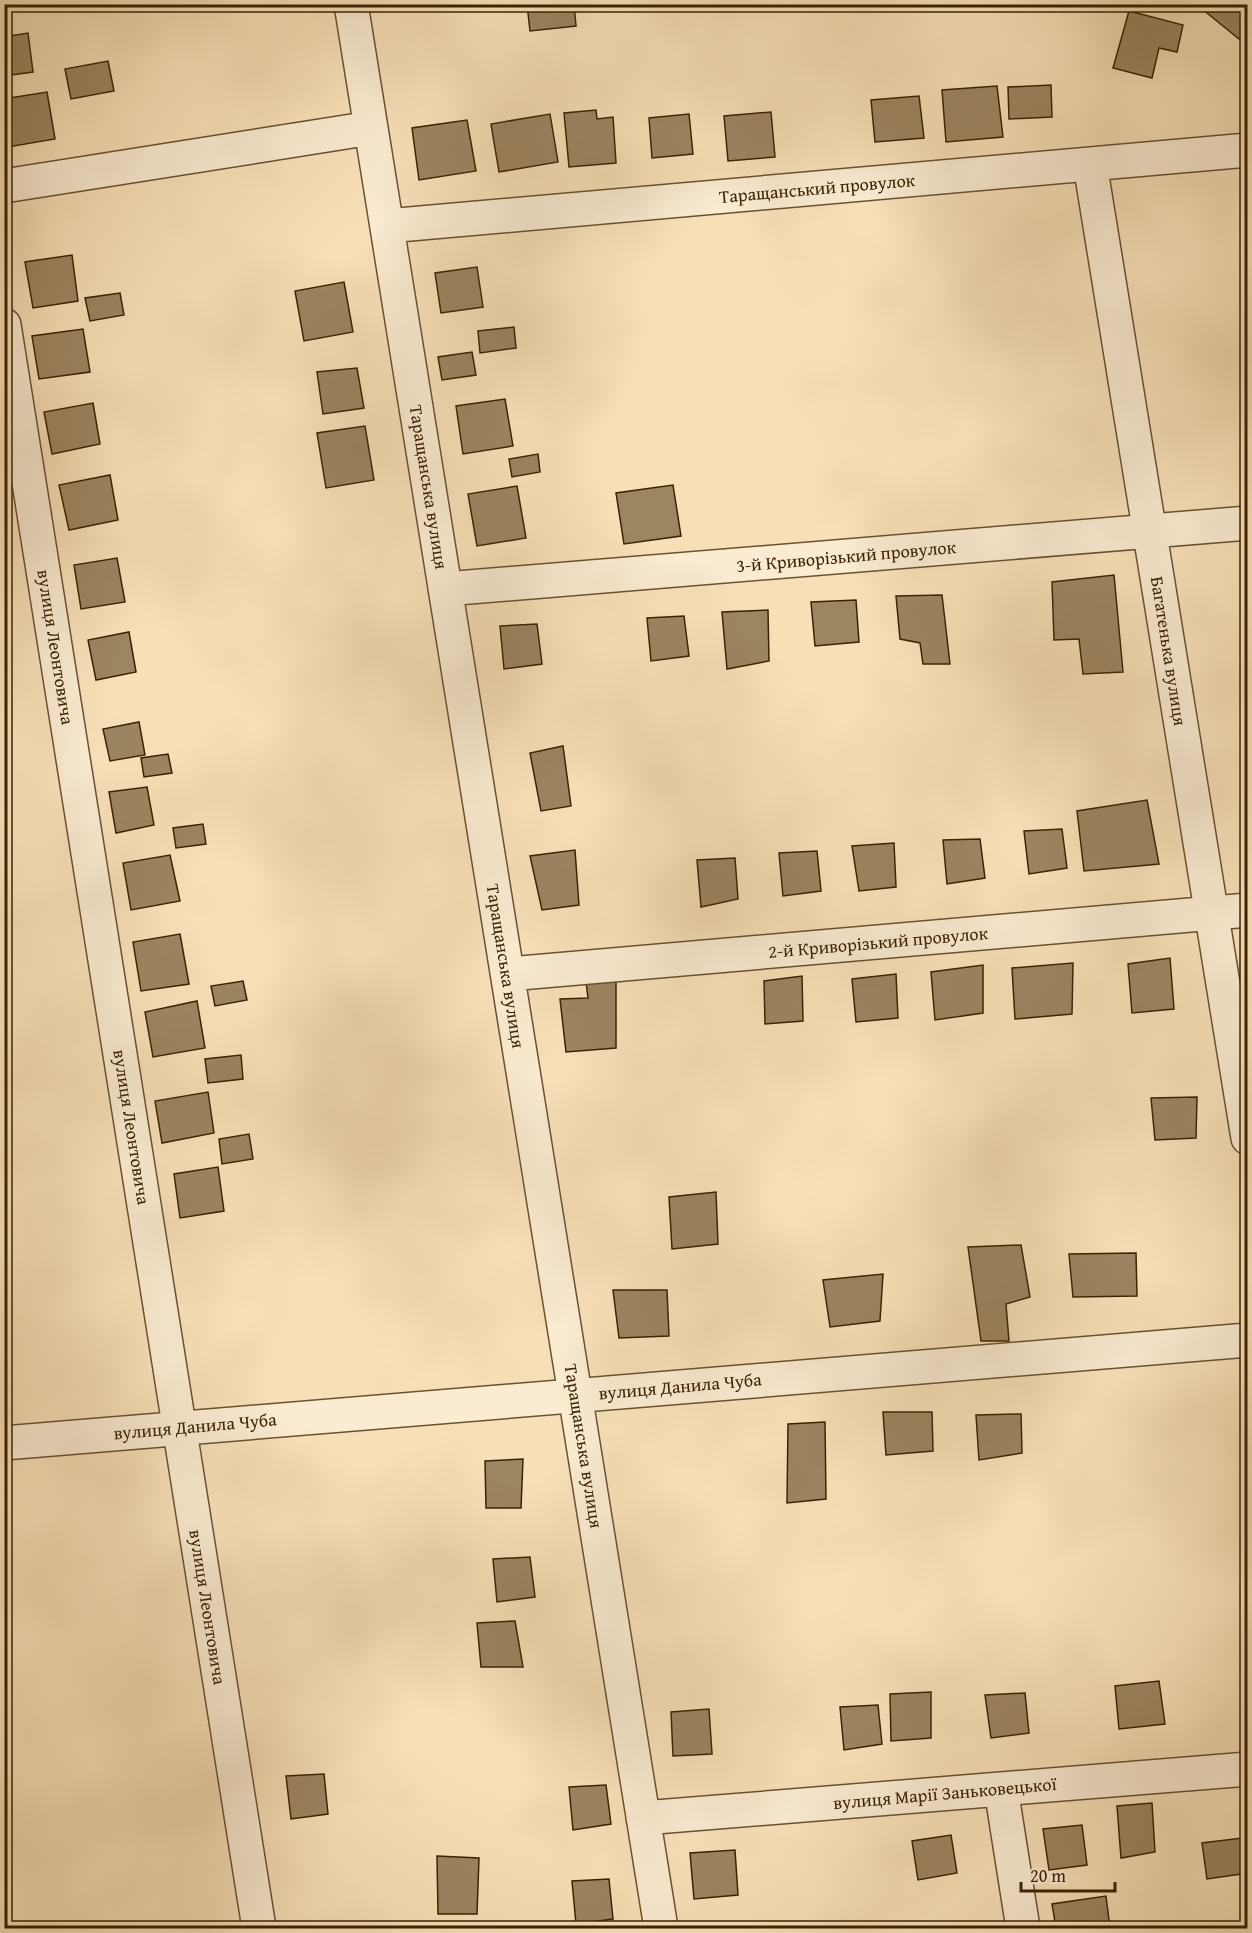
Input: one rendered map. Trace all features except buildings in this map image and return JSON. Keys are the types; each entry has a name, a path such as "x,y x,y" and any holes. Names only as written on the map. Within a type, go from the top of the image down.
{"street":[{"name":"Таращанська вулиця","path":"351,4 661,1929"},
{"path":"4,186 371,128"},
{"name":"Таращанський провулок","path":"387,226 1248,150"},
{"name":"Багатенька вулиця","path":"1090,164 1248,1138"},
{"name":"вулиця Леонтовича","path":"4,326 260,1929"},
{"name":"3-й Криворізький провулок","path":"445,589 1248,523"},
{"name":"2-й Криворізький провулок","path":"508,974 1248,909"},
{"name":"вулиця Данила Чуба","path":"4,1443 1248,1340"},
{"name":"вулиця Марії Заньковецької","path":"643,1818 1248,1769"},
{"path":"1001,1789 1023,1929"}]}
